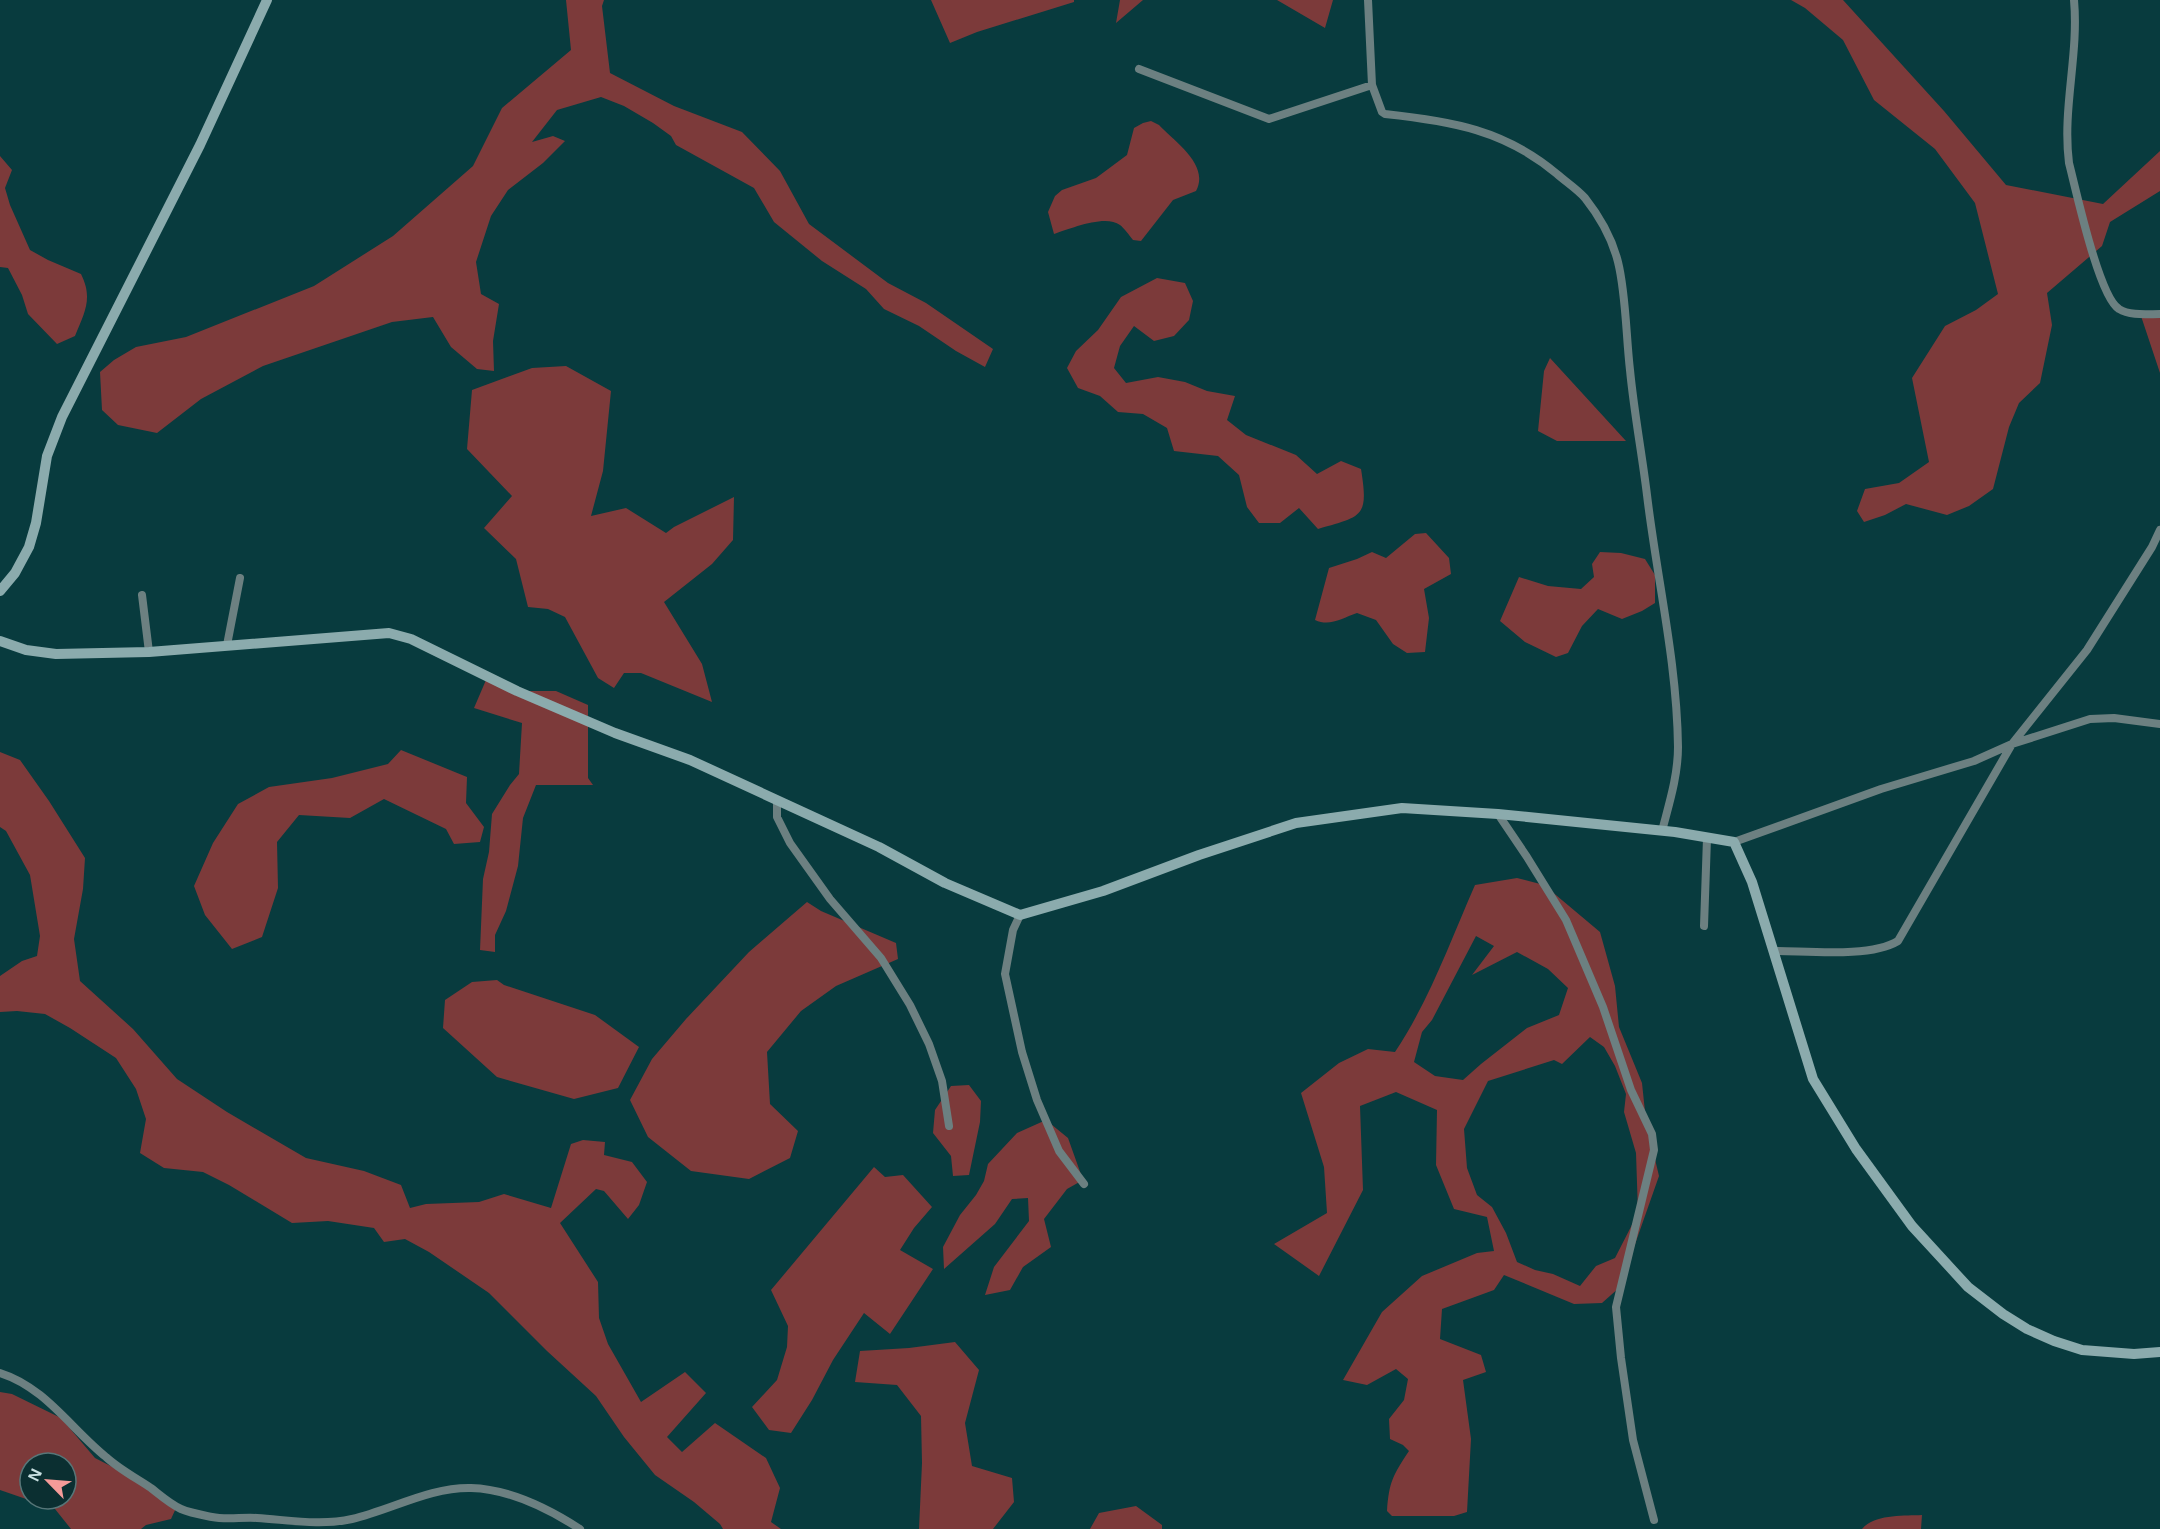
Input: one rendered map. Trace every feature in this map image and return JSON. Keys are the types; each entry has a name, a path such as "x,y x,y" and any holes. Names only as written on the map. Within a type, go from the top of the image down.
{"street":[{"path":"0,591 15,573 29,548 36,523 47,456 62,417 200,145 267,0"},
{"path":"1368,0 1372,85 1380,110 1386,114 1454,123 1503,139 1527,152 1583,196 1605,227 1614,245 1619,264 1630,373 1649,514 1665,609 1676,712 1678,748 1676,772 1662,831"},
{"path":"2074,0 2075,30 2066,128 2069,164 2096,262 2112,303 2132,313 2160,314"},
{"path":"1139,69 1269,119 1372,85"},
{"path":"1775,951 1875,949 1898,941 2012,744 2087,650 2152,547 2160,530"},
{"path":"227,645 240,578"},
{"path":"142,595 149,652"},
{"path":"0,641 26,650 56,654 149,652 370,633 388,633 411,639 517,692 615,733 690,760 879,848 945,883 1020,915 1103,891 1199,855 1296,823 1402,808 1498,814 1662,831 1734,842 1881,789 1974,761 2012,744 2090,719 2114,718 2160,724"},
{"path":"777,800 777,817 790,843 830,899 881,958 910,1005 929,1044 942,1081 949,1126"},
{"path":"1498,814 1566,920 1603,1007 1631,1090 1652,1134 1652,1158 1616,1307 1633,1440 1654,1520"},
{"path":"1704,926 1707,838"},
{"path":"1734,842 1752,882 1813,1078 1857,1149 1912,1226 1968,1287 2003,1314 2054,1341 2082,1350 2107,1353 2160,1352"},
{"path":"1020,915 1013,930 1005,974 1022,1052 1037,1100 1059,1151 1084,1184"},
{"path":"0,1373 47,1400 106,1458 181,1509 191,1512 215,1518 255,1518 303,1522 352,1519 457,1488 473,1488 496,1491 527,1502 558,1515 580,1529"}],"shaded area":[{"path":"566,0 604,0 602,6 610,73 674,106 742,132 780,171 809,224 888,283 926,303 993,349 985,367 919,326 884,309 866,289 822,261 774,222 754,188 676,145 671,136 653,123 624,106 601,97 557,110 532,142 553,136 565,141 543,163 508,190 491,216 476,262 481,294 499,304 493,341 494,371 477,369 451,347 433,317 392,322 263,366 201,399 157,433 118,425 102,410 100,372 114,360 136,347 186,337 314,286 393,236 473,166 502,108 571,50"},
{"path":"931,0 1074,0 1074,2 977,32 950,43"},
{"path":"1120,0 1143,0 1116,23"},
{"path":"1277,0 1333,0 1325,28"},
{"path":"1791,0 1843,0 1944,111 2006,185 2103,204 2160,151 2160,191 2110,222 2102,246 2047,293 2052,325 2040,383 2019,403 2009,427 1993,489 1969,506 1947,515 1906,504 1885,515 1864,522 1857,511 1865,489 1899,483 1929,462 1912,378 1945,326 1976,310 1998,294 1975,203 1935,149 1874,100 1843,40 1805,8"},
{"path":"1151,121 1174,139 1195,163 1199,181 1196,191 1173,200 1141,241 1133,240 1120,225 1106,221 1054,234 1048,212 1055,196 1062,190 1096,178 1127,155 1134,128"},
{"path":"0,156 12,170 5,188 30,250 81,274 85,283 86,305 75,336 57,344 28,314 22,295 8,268 0,267"},
{"path":"1157,278 1185,283 1193,301 1189,320 1174,336 1154,341 1134,326 1120,346 1114,368 1126,383 1158,377 1185,382 1207,391 1235,396 1227,420 1246,435 1296,455 1317,474 1341,461 1361,469 1364,497 1363,506 1359,512 1344,521 1318,529 1299,508 1280,523 1259,523 1247,507 1239,475 1218,456 1174,451 1167,428 1143,414 1118,412 1100,396 1078,388 1067,368 1076,351 1098,330 1121,297"},
{"path":"2141,316 2160,316 2160,373"},
{"path":"1550,358 1626,441 1557,441 1538,431 1544,371"},
{"path":"566,366 611,391 603,471 591,516 626,508 666,533 734,497 733,540 712,564 664,602 702,664 712,702 641,673 624,673 614,688 598,678 565,617 548,609 528,607 516,559 484,528 512,496 467,449 472,390 532,368"},
{"path":"1426,533 1449,558 1451,574 1424,589 1429,618 1425,652 1407,653 1393,644 1376,620 1357,613 1326,623 1315,620 1329,568 1372,552 1386,558 1415,534"},
{"path":"1600,552 1621,553 1645,559 1655,575 1655,603 1622,619 1598,609 1582,626 1568,653 1556,657 1525,642 1500,621 1519,577 1548,586 1581,589 1594,577 1592,564"},
{"path":"486,680 517,691 556,691 588,705 588,778 593,785 536,785 523,818 518,866 506,911 495,935 495,952 480,950 483,879 489,852 492,814 519,774 522,723 474,708"},
{"path":"401,750 467,777 466,803 484,827 480,842 454,844 446,829 384,799 350,818 299,815 277,842 278,888 262,937 232,949 205,915 194,886 213,843 238,804 269,787 332,778 388,764"},
{"path":"0,752 20,760 85,858 83,889 74,939 80,981 133,1029 177,1079 227,1112 306,1158 364,1171 401,1185 410,1208 426,1204 479,1202 504,1194 551,1208 571,1144 583,1140 605,1142 604,1155 632,1162 647,1182 639,1205 628,1219 604,1191 596,1189 560,1223 598,1282 599,1318 608,1344 641,1402 685,1372 706,1393 667,1437 682,1452 715,1423 766,1458 780,1488 771,1522 781,1529 723,1529 694,1502 655,1475 624,1437 596,1396 489,1293 429,1252 405,1239 384,1242 374,1228 328,1221 292,1223 203,1172 164,1168 140,1153 146,1119 136,1089 116,1058 45,1014 0,1012 0,976 22,961 37,956 40,936 30,875 6,831 0,827"},
{"path":"1517,878 1544,885 1600,932 1615,986 1619,1027 1642,1083 1646,1121 1659,1176 1620,1287 1602,1303 1574,1304 1504,1275 1494,1290 1442,1309 1440,1339 1481,1355 1486,1372 1463,1380 1471,1439 1467,1512 1454,1516 1392,1516 1387,1511 1389,1493 1396,1473 1409,1451 1403,1445 1390,1439 1389,1419 1404,1400 1408,1379 1396,1369 1367,1385 1343,1380 1382,1312 1422,1276 1477,1253 1494,1251 1487,1217 1454,1209 1436,1165 1437,1110 1396,1092 1360,1106 1363,1190 1319,1276 1274,1244 1327,1213 1324,1167 1301,1093 1339,1063 1368,1049 1395,1052 1429,992 1475,885","holes":["1476,936 1494,946 1472,975 1517,952 1548,969 1568,988 1559,1015 1527,1028 1463,1080 1435,1076 1414,1062 1422,1032 1432,1020","1590,1037 1604,1047 1615,1066 1626,1094 1624,1112 1636,1153 1638,1213 1615,1258 1596,1266 1580,1286 1517,1262 1506,1233 1492,1207 1477,1195 1467,1168 1464,1129 1488,1081 1554,1060 1562,1064"]},
{"path":"807,902 821,911 896,943 898,959 836,986 801,1011 767,1052 770,1104 798,1131 790,1158 749,1179 691,1171 648,1137 630,1100 652,1059 686,1019 749,952"},
{"path":"497,980 504,985 595,1015 639,1047 618,1088 574,1099 497,1077 443,1028 445,1000 472,982"},
{"path":"969,1085 981,1101 980,1122 969,1175 953,1176 951,1156 933,1133 935,1110 951,1086"},
{"path":"1046,1120 1068,1138 1083,1180 1067,1189 1044,1219 1051,1247 1023,1267 1010,1290 985,1295 994,1267 1029,1221 1028,1198 1012,1199 995,1224 944,1269 943,1247 960,1215 984,1181 988,1164 1017,1133"},
{"path":"874,1167 885,1177 903,1175 932,1207 914,1228 900,1250 933,1269 890,1334 864,1313 833,1360 791,1433 769,1430 752,1407 777,1380 787,1347 788,1326 771,1290"},
{"path":"955,1342 979,1370 965,1423 972,1466 1012,1478 1014,1502 993,1529 919,1529 922,1463 921,1416 897,1385 855,1382 860,1351"},
{"path":"0,1392 12,1394 61,1418 95,1458 138,1480 177,1506 171,1519 146,1525 141,1529 71,1529 57,1511 78,1511 78,1451 18,1451 18,1496 0,1490"},
{"path":"1136,1506 1162,1525 1162,1529 1090,1529 1099,1513"},
{"path":"1922,1515 1921,1529 1862,1529 1867,1524 1882,1518"}]}
